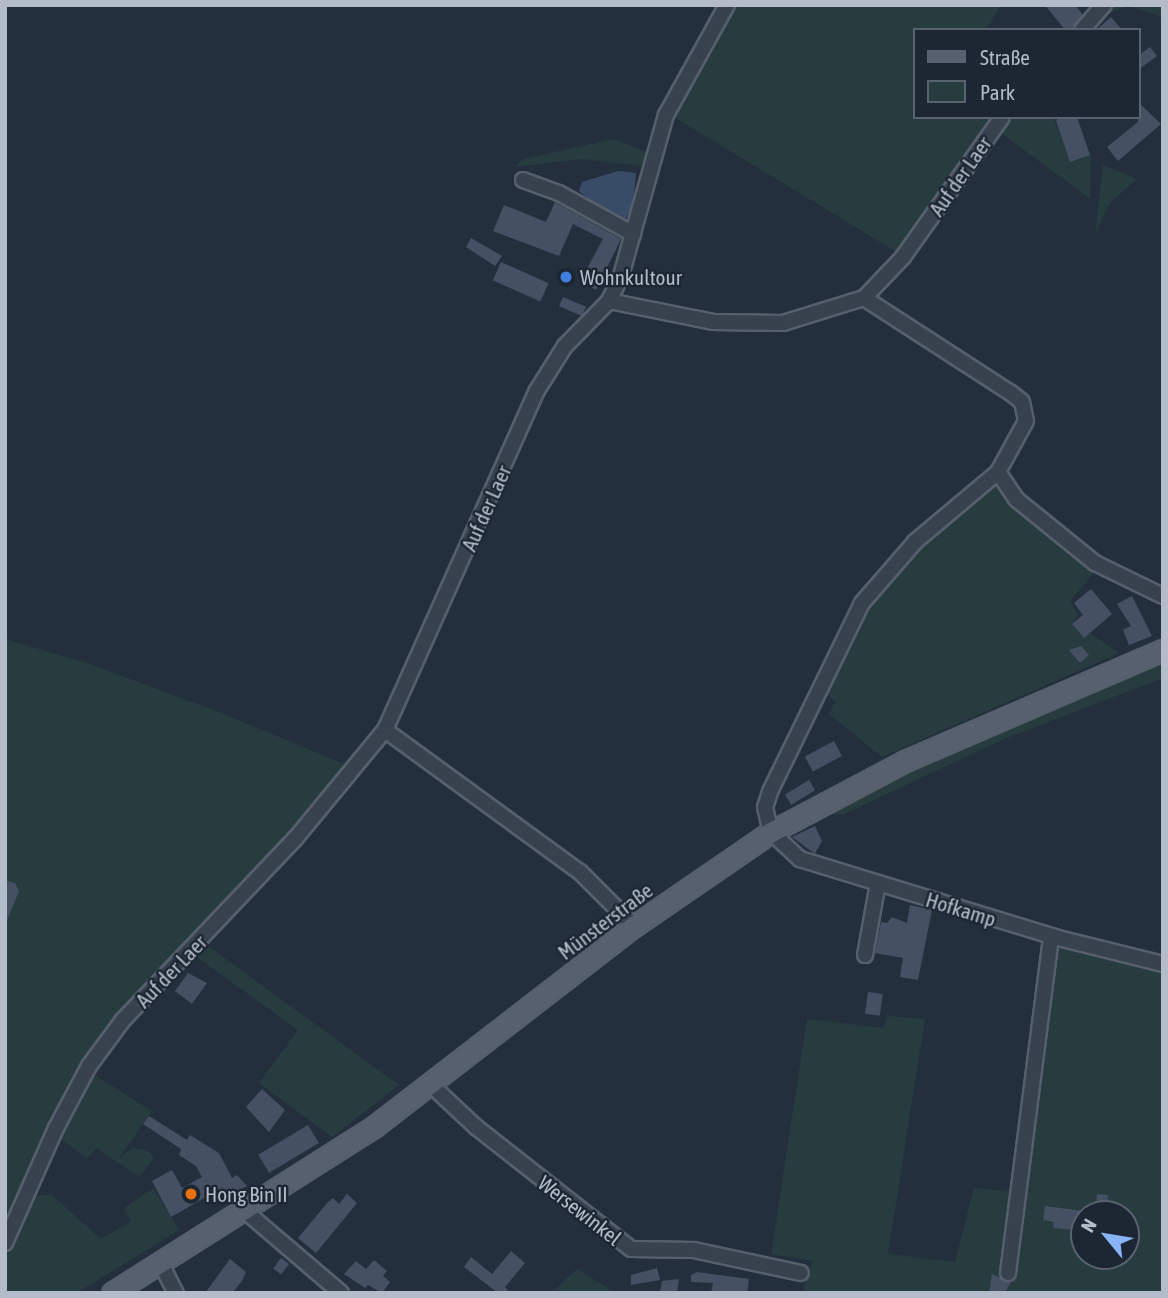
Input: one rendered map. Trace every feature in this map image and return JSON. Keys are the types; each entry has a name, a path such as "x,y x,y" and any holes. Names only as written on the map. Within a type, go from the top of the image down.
{"main road":[{"name":"Münsterstraße","path":"112,1293 245,1211 430,1084 634,926 771,832 905,761 1163,650"}],"street":[{"name":"Auf der Laer","path":"5,1243 56,1128 89,1066 123,1020 295,839 385,730 536,392 565,346 609,300 633,234 666,115 727,5"},
{"path":"1084,28 1104,5"},
{"name":"Auf der Laer","path":"609,300 713,322 783,323 864,298 903,257 1001,119"},
{"path":"523,180 559,193 633,234"},
{"path":"771,832 765,807 770,792 862,603 923,534 998,472 1023,431 1026,412 1022,402 864,298"},
{"path":"998,472 1016,499 1095,563 1163,596"},
{"path":"385,730 580,872 634,926"},
{"name":"Hofkamp","path":"771,832 800,859 1051,936 1163,964"},
{"path":"865,956 878,883"},
{"path":"1008,1273 1051,936"},
{"name":"Wersewinkel","path":"430,1084 476,1127 631,1249 694,1250 801,1273"},
{"path":"245,1211 341,1293"},
{"path":"161,1264 176,1293"}],"green space":[{"path":"736,5 1001,5 987,28 912,28 912,119 995,119 900,254 672,116"},
{"path":"1109,5 1163,5 1163,17 1128,6 1104,15"},
{"path":"1010,119 1054,119 1070,160 1091,154 1090,199 1001,133"},
{"path":"614,139 649,153 649,167 583,159 515,167 523,159"},
{"path":"1103,165 1137,179 1110,203 1095,234"},
{"path":"991,482 1045,530 1098,568 1070,601 1078,614 1072,624 1083,638 1090,633 1119,653 882,757 828,713 836,702 824,692 858,618 939,525"},
{"path":"5,639 87,663 219,712 344,764 295,831 83,1062 39,1143 59,1137 93,1074 152,1111 119,1158 132,1148 147,1150 154,1158 140,1177 96,1148 87,1159 59,1138 32,1197 51,1194 101,1239 131,1221 124,1208 153,1188 179,1230 77,1293 5,1293"},
{"path":"1163,662 1163,678 1004,739 842,815 824,813 976,739"},
{"path":"1047,942 1163,973 1163,1293 803,1293 813,1261 771,1254 807,1019 883,1028 888,1016 925,1019 888,1254 955,1262 974,1188 1009,1191"},
{"path":"205,944 399,1085 332,1137 259,1083 298,1030 194,955"},
{"path":"577,1269 616,1293 551,1293"}],"water":[{"path":"618,171 636,173 633,205 624,222 608,216 579,191 582,182"}],"building":[{"path":"1045,5 1075,5 1083,15 1074,28 1063,28"},
{"path":"1111,17 1120,28 1098,28"},
{"path":"1150,47 1157,56 1140,69 1140,54"},
{"path":"1140,104 1161,124 1118,161 1107,147 1138,122"},
{"path":"1078,119 1090,155 1070,162 1056,121"},
{"path":"555,202 621,239 596,290 580,281 603,239 573,224 559,256 493,231 504,205 546,222"},
{"path":"471,238 502,256 495,266 466,247"},
{"path":"501,262 549,283 540,301 493,280"},
{"path":"563,297 586,307 582,316 559,306"},
{"path":"1091,589 1112,614 1084,638 1072,624 1083,615 1074,603"},
{"path":"1132,596 1152,636 1129,645 1123,630 1131,626 1117,604"},
{"path":"1081,646 1089,655 1080,663 1069,650"},
{"path":"834,741 842,756 813,772 805,756"},
{"path":"809,780 815,790 791,805 785,794"},
{"path":"815,826 822,841 815,854 792,837"},
{"path":"5,880 15,883 19,891 6,923"},
{"path":"910,905 932,910 918,980 900,977 903,958 875,953 881,922 887,923 892,917 907,923"},
{"path":"188,973 207,983 192,1004 175,991"},
{"path":"868,992 883,994 880,1016 865,1014"},
{"path":"262,1089 285,1110 269,1132 246,1107"},
{"path":"149,1116 187,1140 190,1135 219,1153 232,1178 237,1175 247,1186 230,1196 227,1191 208,1201 206,1197 171,1217 152,1181 172,1170 182,1188 202,1177 196,1166 179,1155 181,1149 143,1124"},
{"path":"308,1125 319,1143 269,1173 258,1155"},
{"path":"347,1194 357,1203 316,1253 298,1238 328,1202 333,1198 339,1204"},
{"path":"1097,1194 1108,1195 1108,1200 1096,1200"},
{"path":"1045,1206 1070,1209 1070,1229 1053,1228 1054,1222 1043,1220"},
{"path":"511,1251 525,1263 505,1287 510,1293 498,1293 464,1267 471,1257 492,1274"},
{"path":"281,1258 289,1264 281,1274 273,1268"},
{"path":"230,1259 246,1272 242,1281 232,1293 205,1293"},
{"path":"374,1260 387,1271 383,1276 390,1282 382,1293 368,1285 365,1288 344,1274 356,1261 366,1269"},
{"path":"657,1268 660,1280 631,1285 631,1275"},
{"path":"697,1272 749,1279 747,1293 711,1293 713,1283 691,1282 691,1275"},
{"path":"992,1274 1011,1282 1005,1293 989,1293"},
{"path":"679,1279 677,1293 660,1293 662,1281"}],"place":[{"name":"Wohnkultour","path":"566,277"},
{"name":"Hong Bin II","path":"191,1194"}]}
